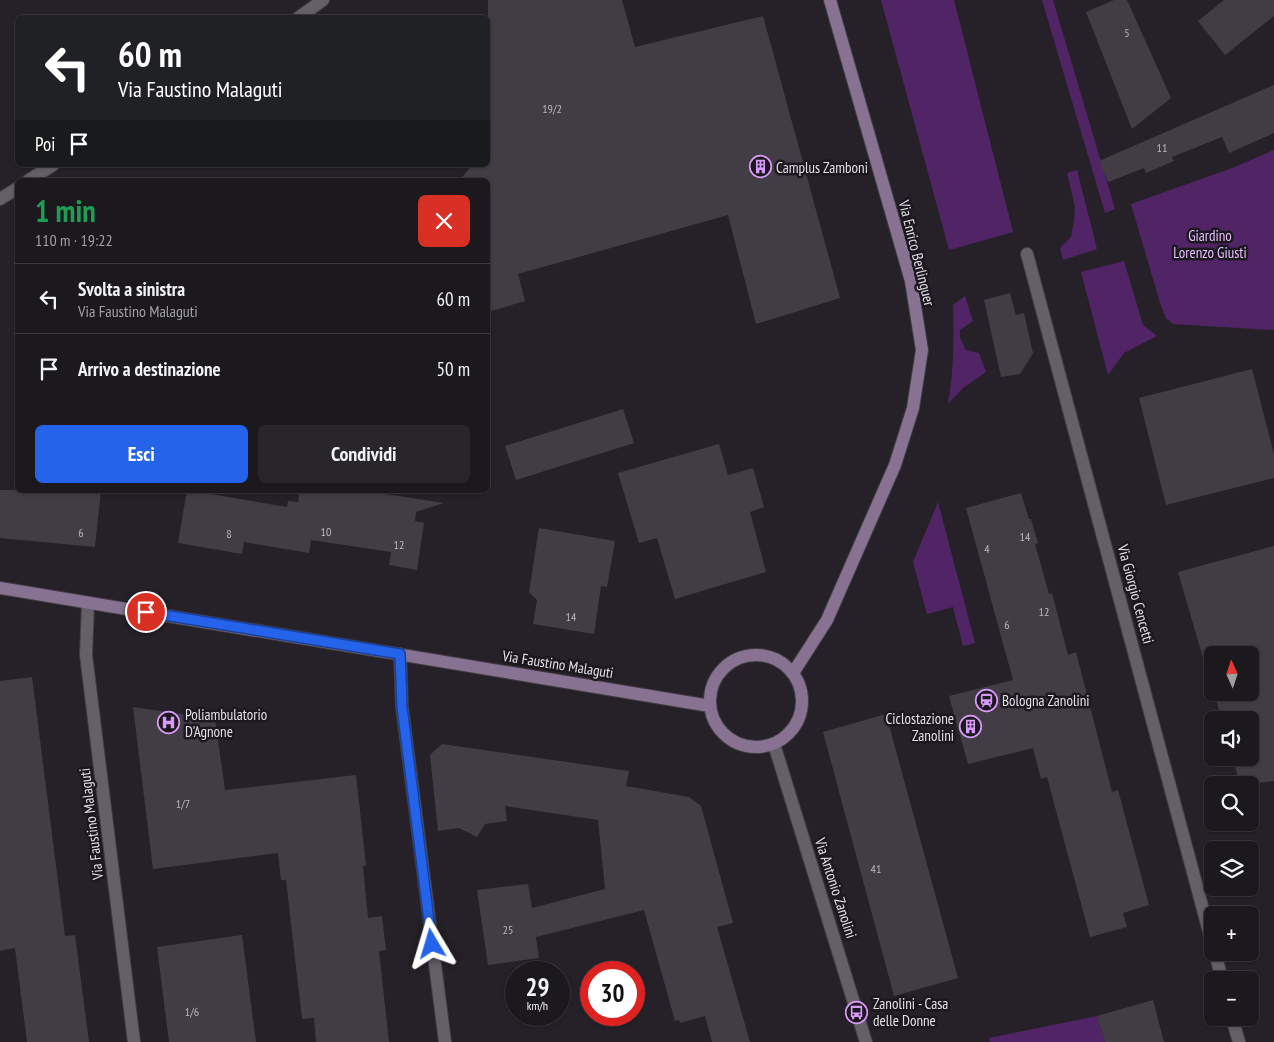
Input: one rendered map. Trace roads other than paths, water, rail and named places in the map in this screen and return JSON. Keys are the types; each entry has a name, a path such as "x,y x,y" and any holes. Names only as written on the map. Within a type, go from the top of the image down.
{"main road":[{"name":"Via Enrico Berlinguer","path":"793,673 827,620 895,465 913,408 922,350 911,281 830,0"},
{"name":"Via Faustino Malaguti","path":"0,588 710,706"},
{"path":"754,655 768,657 782,663 793,673 802,695 802,707 799,719 784,738 774,744 760,747 745,746 732,740 721,731 714,719 710,706 711,690 717,677 726,666 739,658 754,655"}],"street":[{"path":"302,15 323,0"},
{"path":"32,178 49,167"},
{"path":"0,199 15,190"},
{"name":"Via Giorgio Cencetti","path":"1028,254 1204,913"},
{"name":"Via Faustino Malaguti","path":"88,603 86,655 134,1042"},
{"path":"400,654 402,707 445,1042"},
{"name":"Via Antonio Zanolini","path":"774,744 866,1042"},
{"path":"1234,1026 1239,1042"}],"place":[{"name":"Camplus Zamboni","path":"760,167"},
{"name":"Bologna Zanolini","path":"986,700"},
{"name":"Poliambulatorio D'Agnone","path":"169,723"},
{"name":"Ciclostazione Zanolini","path":"970,727"},
{"name":"Zanolini - Casa delle Donne","path":"857,1012"}],"park label":[{"name":"Giardino Lorenzo Giusti","path":"1210,244"}]}
